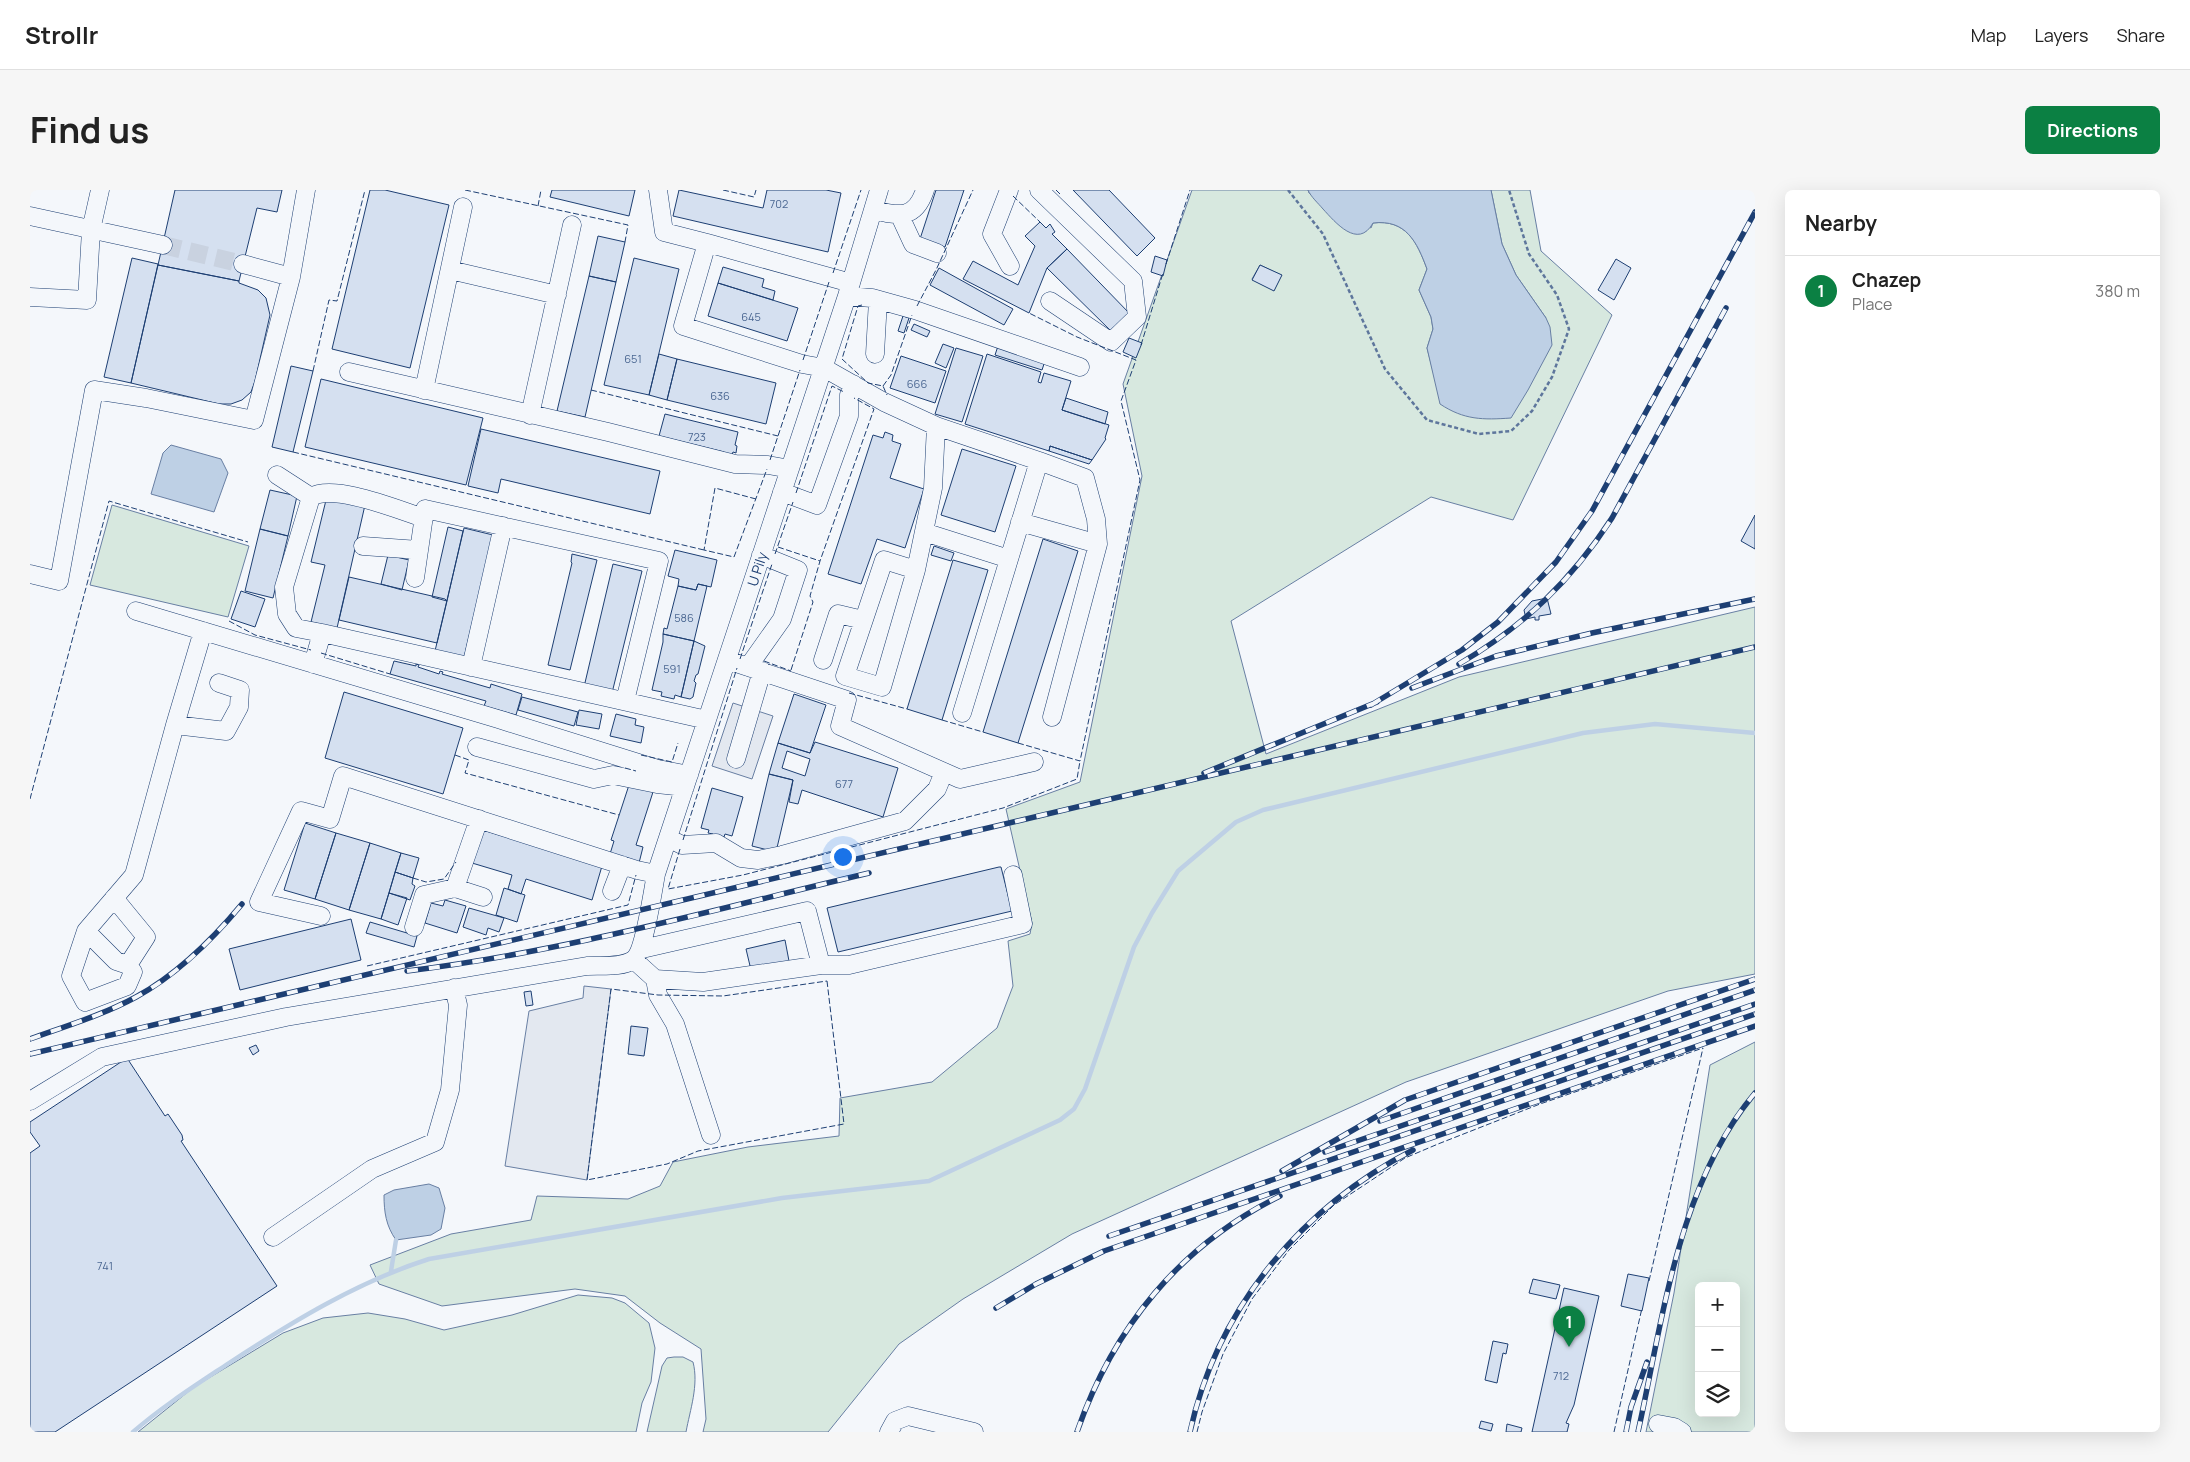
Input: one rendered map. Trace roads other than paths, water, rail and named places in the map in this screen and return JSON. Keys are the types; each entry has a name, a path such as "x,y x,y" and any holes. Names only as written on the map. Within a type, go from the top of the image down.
{"street":[{"path":"30,297 87,300 91,230 100,190"},
{"path":"30,574 58,580 94,390 146,398 254,420 291,277 306,190"},
{"path":"658,190 664,232 707,243 1080,367"},
{"name":"U Pily","path":"638,954 656,874 824,368 879,190"},
{"path":"873,210 900,216 914,210 925,190"},
{"path":"1009,190 992,234 1010,266"},
{"path":"1039,190 1133,280 1137,317 1111,342 1050,301"},
{"path":"424,390 463,207"},
{"path":"30,216 162,245"},
{"path":"900,216 913,244 937,253"},
{"path":"530,415 572,225"},
{"path":"707,243 683,326 802,364 824,368 884,402 936,426 1085,478 1096,519 1098,544 1052,717"},
{"path":"243,264 291,277"},
{"path":"450,270 557,295"},
{"path":"875,354 878,300"},
{"path":"349,372 608,432 736,464 768,465 790,469"},
{"path":"782,492 817,505 849,416 849,395 853,384"},
{"path":"916,570 884,560 845,676 882,687 916,570 924,532 933,488 936,426"},
{"path":"962,713 1039,461"},
{"path":"277,475 311,497"},
{"path":"424,518 363,497 318,493 311,497 284,588 286,614 296,628 707,720"},
{"path":"415,578 425,509 659,560 625,701"},
{"path":"1020,522 1098,544"},
{"path":"471,667 503,526"},
{"path":"924,532 1009,559"},
{"path":"363,546 419,550"},
{"path":"736,759 755,669 782,619 798,570 762,554"},
{"path":"136,611 658,769 687,781"},
{"path":"823,660 838,614 863,620"},
{"path":"86,931 116,961 128,965 133,972 127,986 85,1002 71,976 86,931 134,875 175,724 203,631"},
{"path":"313,664 322,633"},
{"path":"727,660 847,700 840,726 960,779 1034,762"},
{"path":"175,724 226,730 239,707 240,690 219,683"},
{"path":"477,747 594,779 613,775 657,784 687,781"},
{"path":"668,838 682,845 716,843 741,858 758,860 782,855 905,821 937,789 944,772"},
{"path":"321,916 259,902 301,811 330,819 343,776 622,866 656,874"},
{"path":"455,888 479,819"},
{"path":"612,891 622,866"},
{"path":"655,980 703,982 821,965 849,965 1023,924 1013,874"},
{"path":"414,927 424,895 455,888 483,897"},
{"path":"114,898 146,937 128,965"},
{"path":"30,1101 100,1067 102,1057 286,1017 587,966 621,965 638,954 807,911 821,965"},
{"path":"638,954 655,980 658,995 675,1024 712,1135"},
{"path":"273,1237 372,1169 435,1142 450,1090 458,1005 454,988"},
{"path":"889,1432 895,1421 908,1416 974,1432"},
{"path":"1658,1424 1674,1427 1682,1432"}],"water":[{"path":"1308,190 1491,190 1502,244 1516,275 1546,318 1550,327 1552,345 1511,418 1474,418 1457,413 1440,404 1427,348 1433,329 1431,317 1419,290 1427,269 1419,250 1409,234 1394,225 1384,223 1373,223 1367,231 1361,234 1347,231 1328,214"},
{"path":"171,445 221,459 228,473 214,512 151,494 163,453"},
{"path":"429,1184 439,1188 445,1208 441,1229 431,1235 396,1240 386,1219 384,1195 394,1190"}],"waterway":[{"path":"133,1432 192,1388 301,1318 351,1291 402,1268 429,1259 782,1198 929,1181 1060,1120 1074,1109 1085,1089 1134,947 1178,871 1236,822 1263,810 1583,733 1655,724 1755,733"},
{"path":"391,1271 396,1240"}],"tunnel":[{"path":"163,245 243,264"}],"railway":[{"path":"1371,705 1462,650 1498,622 1556,562 1592,511 1755,212"},
{"path":"1459,664 1505,634 1525,618 1563,582 1596,541 1612,518 1726,308"},
{"path":"1412,688 1496,656 1592,633 1755,599"},
{"path":"30,1054 1755,647"},
{"path":"1204,773 1377,702"},
{"path":"407,971 466,963 582,941 869,873"},
{"path":"30,1039 111,1009 151,988 180,967 219,930 242,904"},
{"path":"1282,1171 1405,1100 1755,979"},
{"path":"1380,1121 1755,990"},
{"path":"1325,1152 1755,1004"},
{"path":"1109,1236 1755,1014"},
{"path":"996,1308 1036,1284 1104,1251 1755,1026"},
{"path":"1638,1432 1666,1299 1677,1254 1691,1210 1708,1168 1729,1129 1755,1093"},
{"path":"1190,1432 1203,1387 1221,1344 1243,1303 1270,1266 1301,1232 1335,1201 1373,1173 1413,1150"},
{"path":"1077,1432 1092,1394 1110,1358 1154,1293 1181,1265 1211,1239 1244,1216 1280,1196"},
{"path":"1626,1432 1631,1407 1647,1362"}],"place":[{"name":"Chazep","path":"1569,1347"}]}
